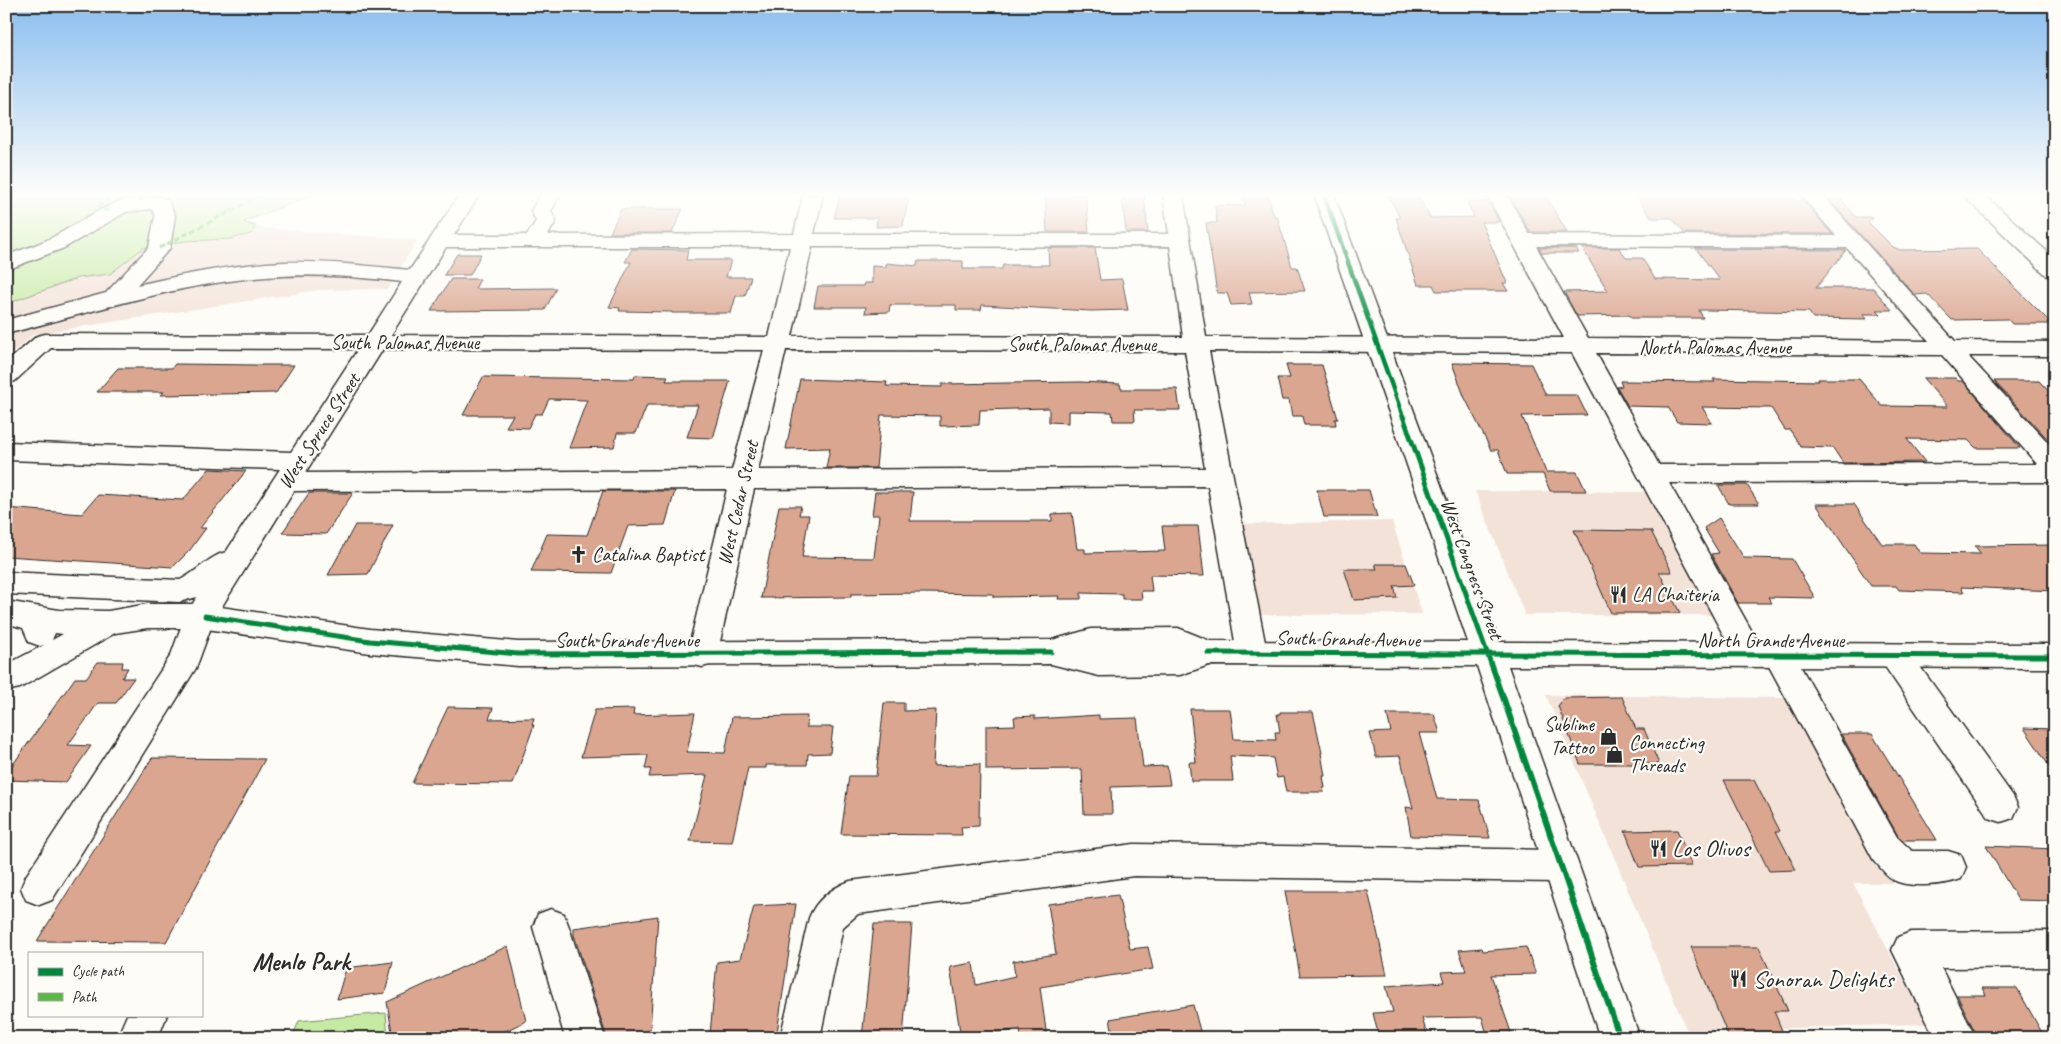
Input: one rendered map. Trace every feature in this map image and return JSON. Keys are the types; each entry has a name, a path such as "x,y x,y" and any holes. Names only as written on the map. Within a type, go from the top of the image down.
{"street":[{"path":"6,264 56,244"},
{"path":"112,298 159,248 160,244"},
{"name":"West Spruce Street","path":"39,888 185,659 200,616 438,244"},
{"name":"West Cedar Street","path":"702,655 742,482 802,244"},
{"path":"1181,244 1196,344 1252,653"},
{"name":"West Congress Street","path":"1341,244 1488,655 1620,1038"},
{"path":"1524,244 1651,474 1885,848 1905,868 1948,867"},
{"path":"1855,244 2055,467"},
{"path":"2026,244 2055,271"},
{"path":"6,327 112,298 214,277 268,270 342,269 417,277"},
{"path":"6,376 45,341 30,320"},
{"name":"South Palomas Avenue","path":"45,341 1376,344"},
{"name":"North Palomas Avenue","path":"1376,344 2055,349"},
{"path":"6,451 293,472 742,482 1220,478"},
{"path":"1651,474 2055,474"},
{"path":"6,583 179,591 191,589 209,578 246,545"},
{"path":"8,680 25,666 35,652 40,638 39,627 20,615"},
{"name":"South Grande Avenue","path":"20,615 59,622 108,623 148,616 200,616 370,641 518,654 702,655 1051,652 1099,664 1180,663 1208,653 1488,655"},
{"name":"South Grande Avenue","path":"8,680 108,623"},
{"name":"North Grande Avenue","path":"1488,655 2055,656"},
{"path":"1895,656 2001,807"},
{"path":"800,1038 827,918 850,898 1134,860 1560,866"},
{"path":"551,927 585,1038"},
{"path":"1956,1038 1911,950 2055,949"},
{"path":"137,1038 148,1016"}],"shaded area":[{"path":"6,244 415,244 388,289 319,290 34,334 6,358"},
{"path":"1475,491 1646,492 1712,615 1525,615"},
{"path":"1392,521 1422,614 1253,615 1237,524"},
{"path":"1546,695 1793,698 1896,883 1853,883 1927,1024 1687,1031"}],"green space":[{"path":"6,244 169,244 143,248 110,274 78,278 6,304"},
{"path":"386,1013 388,1038 292,1038 299,1021"}],"building":[{"path":"1209,244 1285,244 1292,267 1297,267 1305,291 1249,292 1252,304 1231,305 1227,293 1217,293"},
{"path":"1404,244 1490,244 1507,283 1503,283 1508,291 1436,291 1433,285 1418,285"},
{"path":"1869,244 1890,244 1900,250 1977,249 2052,324 2012,324 2008,319 1952,320 1927,294 1915,295"},
{"path":"1048,248 1095,248 1100,280 1122,279 1128,310 1091,311 982,305 981,310 956,310 956,305 890,305 889,312 865,313 866,307 814,307 818,286 863,286 864,283 872,283 872,266 886,267 886,263 917,266 918,261 963,261 963,269 1002,269 1003,265 1049,265"},
{"path":"1539,248 1576,248 1579,253 1542,253"},
{"path":"1582,248 1619,248 1626,258 1642,258 1655,279 1720,280 1696,249 1846,250 1816,288 1873,288 1892,310 1877,310 1881,314 1863,314 1867,319 1813,318 1809,312 1706,310 1699,310 1703,318 1631,318 1629,315 1577,316 1564,292 1608,291"},
{"path":"632,249 688,250 686,260 731,260 726,277 751,277 745,296 736,296 731,313 619,311 620,308 609,307 631,262 625,262"},
{"path":"457,254 481,254 470,275 444,275"},
{"path":"451,279 480,279 475,289 556,288 545,310 431,311"},
{"path":"1452,363 1531,364 1546,395 1577,395 1587,415 1522,416 1546,472 1577,472 1586,491 1550,491 1543,474 1507,474 1498,450 1491,450 1464,396"},
{"path":"175,364 294,365 276,393 160,395 164,392 97,392 118,368 172,368"},
{"path":"1286,365 1322,365 1338,419 1335,419 1336,425 1304,425 1302,416 1292,416 1289,400 1282,400 1277,378 1290,378"},
{"path":"635,375 668,376 666,381 730,381 713,438 687,437 698,405 647,405 636,433 617,433 614,447 569,448 587,400 549,399 542,414 535,414 528,428 506,427 513,415 463,415 483,377 634,379"},
{"path":"1923,378 1955,378 1958,381 1963,381 2020,448 1976,448 1968,440 1907,439 1925,462 1843,463 1833,448 1801,447 1790,430 1785,430 1771,408 1702,407 1712,423 1677,422 1668,407 1628,406 1617,387 1622,386 1620,381 1715,382 1713,379 1819,381 1818,379 1859,379 1882,406 1948,407"},
{"path":"800,379 887,382 886,386 942,387 942,384 1081,382 1120,384 1121,389 1177,389 1180,410 1134,410 1135,421 1113,421 1112,412 1068,411 1068,423 1049,422 1049,408 980,410 979,425 940,426 940,416 881,415 876,468 826,468 830,448 786,449"},
{"path":"1994,381 2039,381 2055,398 2055,447"},
{"path":"209,469 246,471 200,528 206,528 190,550 173,567 6,556 6,508 82,514 98,495 183,500"},
{"path":"1718,485 1747,485 1759,504 1729,504"},
{"path":"1317,490 1369,490 1377,517 1324,517"},
{"path":"603,491 675,491 665,525 628,526 611,573 531,572 547,534 587,535"},
{"path":"875,492 913,492 910,521 1052,521 1052,514 1072,513 1077,549 1085,549 1085,553 1165,551 1162,526 1198,526 1204,576 1150,575 1152,591 1141,591 1142,599 1122,599 1122,594 1081,593 1081,599 1058,599 1059,596 993,597 993,594 919,593 851,594 851,597 761,598 779,506 801,506 799,515 809,515 802,557 874,558 879,515 872,515"},
{"path":"309,493 353,493 326,534 282,533"},
{"path":"1816,504 1854,504 1882,544 1914,544 1920,553 1981,554 1975,546 2055,545 2055,591 1961,587 1964,592 1899,590 1896,586 1871,586"},
{"path":"1719,518 1744,558 1792,559 1815,598 1768,597 1772,603 1738,603 1711,554 1719,553 1704,528"},
{"path":"355,525 393,525 368,574 328,575"},
{"path":"1574,530 1651,531 1672,572 1659,572 1680,613 1611,613"},
{"path":"1375,564 1406,564 1414,585 1394,586 1397,598 1354,600 1344,569 1377,569"},
{"path":"98,662 123,662 122,668 128,668 122,678 134,678 116,703 98,703 68,745 91,746 66,782 6,780 6,774 75,678 86,678"},
{"path":"1622,697 1636,729 1644,729 1659,764 1580,764 1558,706 1564,698"},
{"path":"884,703 904,703 904,711 936,710 933,766 980,764 979,826 961,827 962,835 841,834 849,776 876,776"},
{"path":"448,707 493,708 489,719 534,718 532,725 534,725 513,784 412,783"},
{"path":"634,709 633,715 695,713 687,752 725,753 732,717 807,716 806,727 833,727 830,753 808,754 807,765 766,765 766,768 748,768 732,842 690,841 707,775 649,777 651,769 645,769 648,755 581,757 595,710"},
{"path":"1190,709 1230,709 1234,739 1276,740 1275,732 1280,732 1277,714 1280,714 1280,712 1313,712 1322,753 1325,776 1323,776 1324,792 1286,792 1283,777 1277,778 1273,758 1230,756 1233,781 1191,781 1189,762 1196,762"},
{"path":"1387,714 1434,714 1440,733 1419,733 1437,799 1479,800 1490,838 1411,836 1406,807 1413,808 1400,756 1376,757 1370,733 1391,732"},
{"path":"1099,715 1099,719 1137,718 1143,767 1167,766 1170,785 1111,787 1112,814 1084,814 1082,769 986,770 986,726 1015,725 1014,717 1035,716 1035,719"},
{"path":"2024,728 2055,729 2055,775"},
{"path":"1841,734 1872,734 1937,840 1903,840 1898,836"},
{"path":"152,758 265,759 166,942 37,941"},
{"path":"1724,780 1754,780 1780,831 1776,831 1796,870 1769,871"},
{"name":"Los Olivos","path":"1677,830 1692,866 1639,867 1625,831"},
{"path":"1986,846 2055,849 2055,901 2018,900"},
{"path":"1285,891 1368,891 1387,975 1300,976"},
{"path":"1118,895 1130,949 1148,947 1153,969 1040,987 1047,1038 1021,1038 1020,1029 982,1035 983,1038 961,1038 950,967 973,963 976,985 1015,976 1013,961 1056,954 1048,904"},
{"path":"796,904 777,1033 710,1034 717,962 740,959 754,906"},
{"path":"658,916 650,1030 633,1038 607,1038 574,935 574,928"},
{"path":"874,924 912,924 903,1038 862,1038"},
{"path":"508,946 526,1021 491,1038 393,1038 387,1002"},
{"path":"1526,947 1536,974 1491,975 1513,1038 1488,1038 1482,1017 1422,1018 1428,1038 1379,1038 1373,1013 1393,1012 1386,986 1444,982 1441,972 1466,971 1459,950 1482,948 1483,951"},
{"name":"Sonoran Delights","path":"1691,947 1759,947 1788,1011 1774,1011 1785,1038 1729,1038"},
{"path":"393,962 385,993 337,999 346,968"},
{"path":"1982,988 2017,988 2045,1038 1978,1038 1957,995 1986,995"},
{"path":"1193,1005 1202,1038 1114,1038 1110,1019"}],"marked path":[{"path":"159,248 168,244"}],"cycle path":[{"path":"1341,244 1501,691 1620,1038"},
{"path":"205,616 370,641 518,654 702,655 1051,652"},
{"path":"1208,653 2055,656"}],"place":[{"name":"Catalina Baptist","path":"578,554"},
{"name":"LA Chaiteria","path":"1618,594"},
{"name":"Sublime Tattoo","path":"1608,736"},
{"name":"Connecting Threads","path":"1615,754"},
{"name":"Los Olivos","path":"1658,848"},
{"name":"Sonoran Delights","path":"1739,979"}],"district":[{"name":"Menlo Park","path":"301,962"}]}
